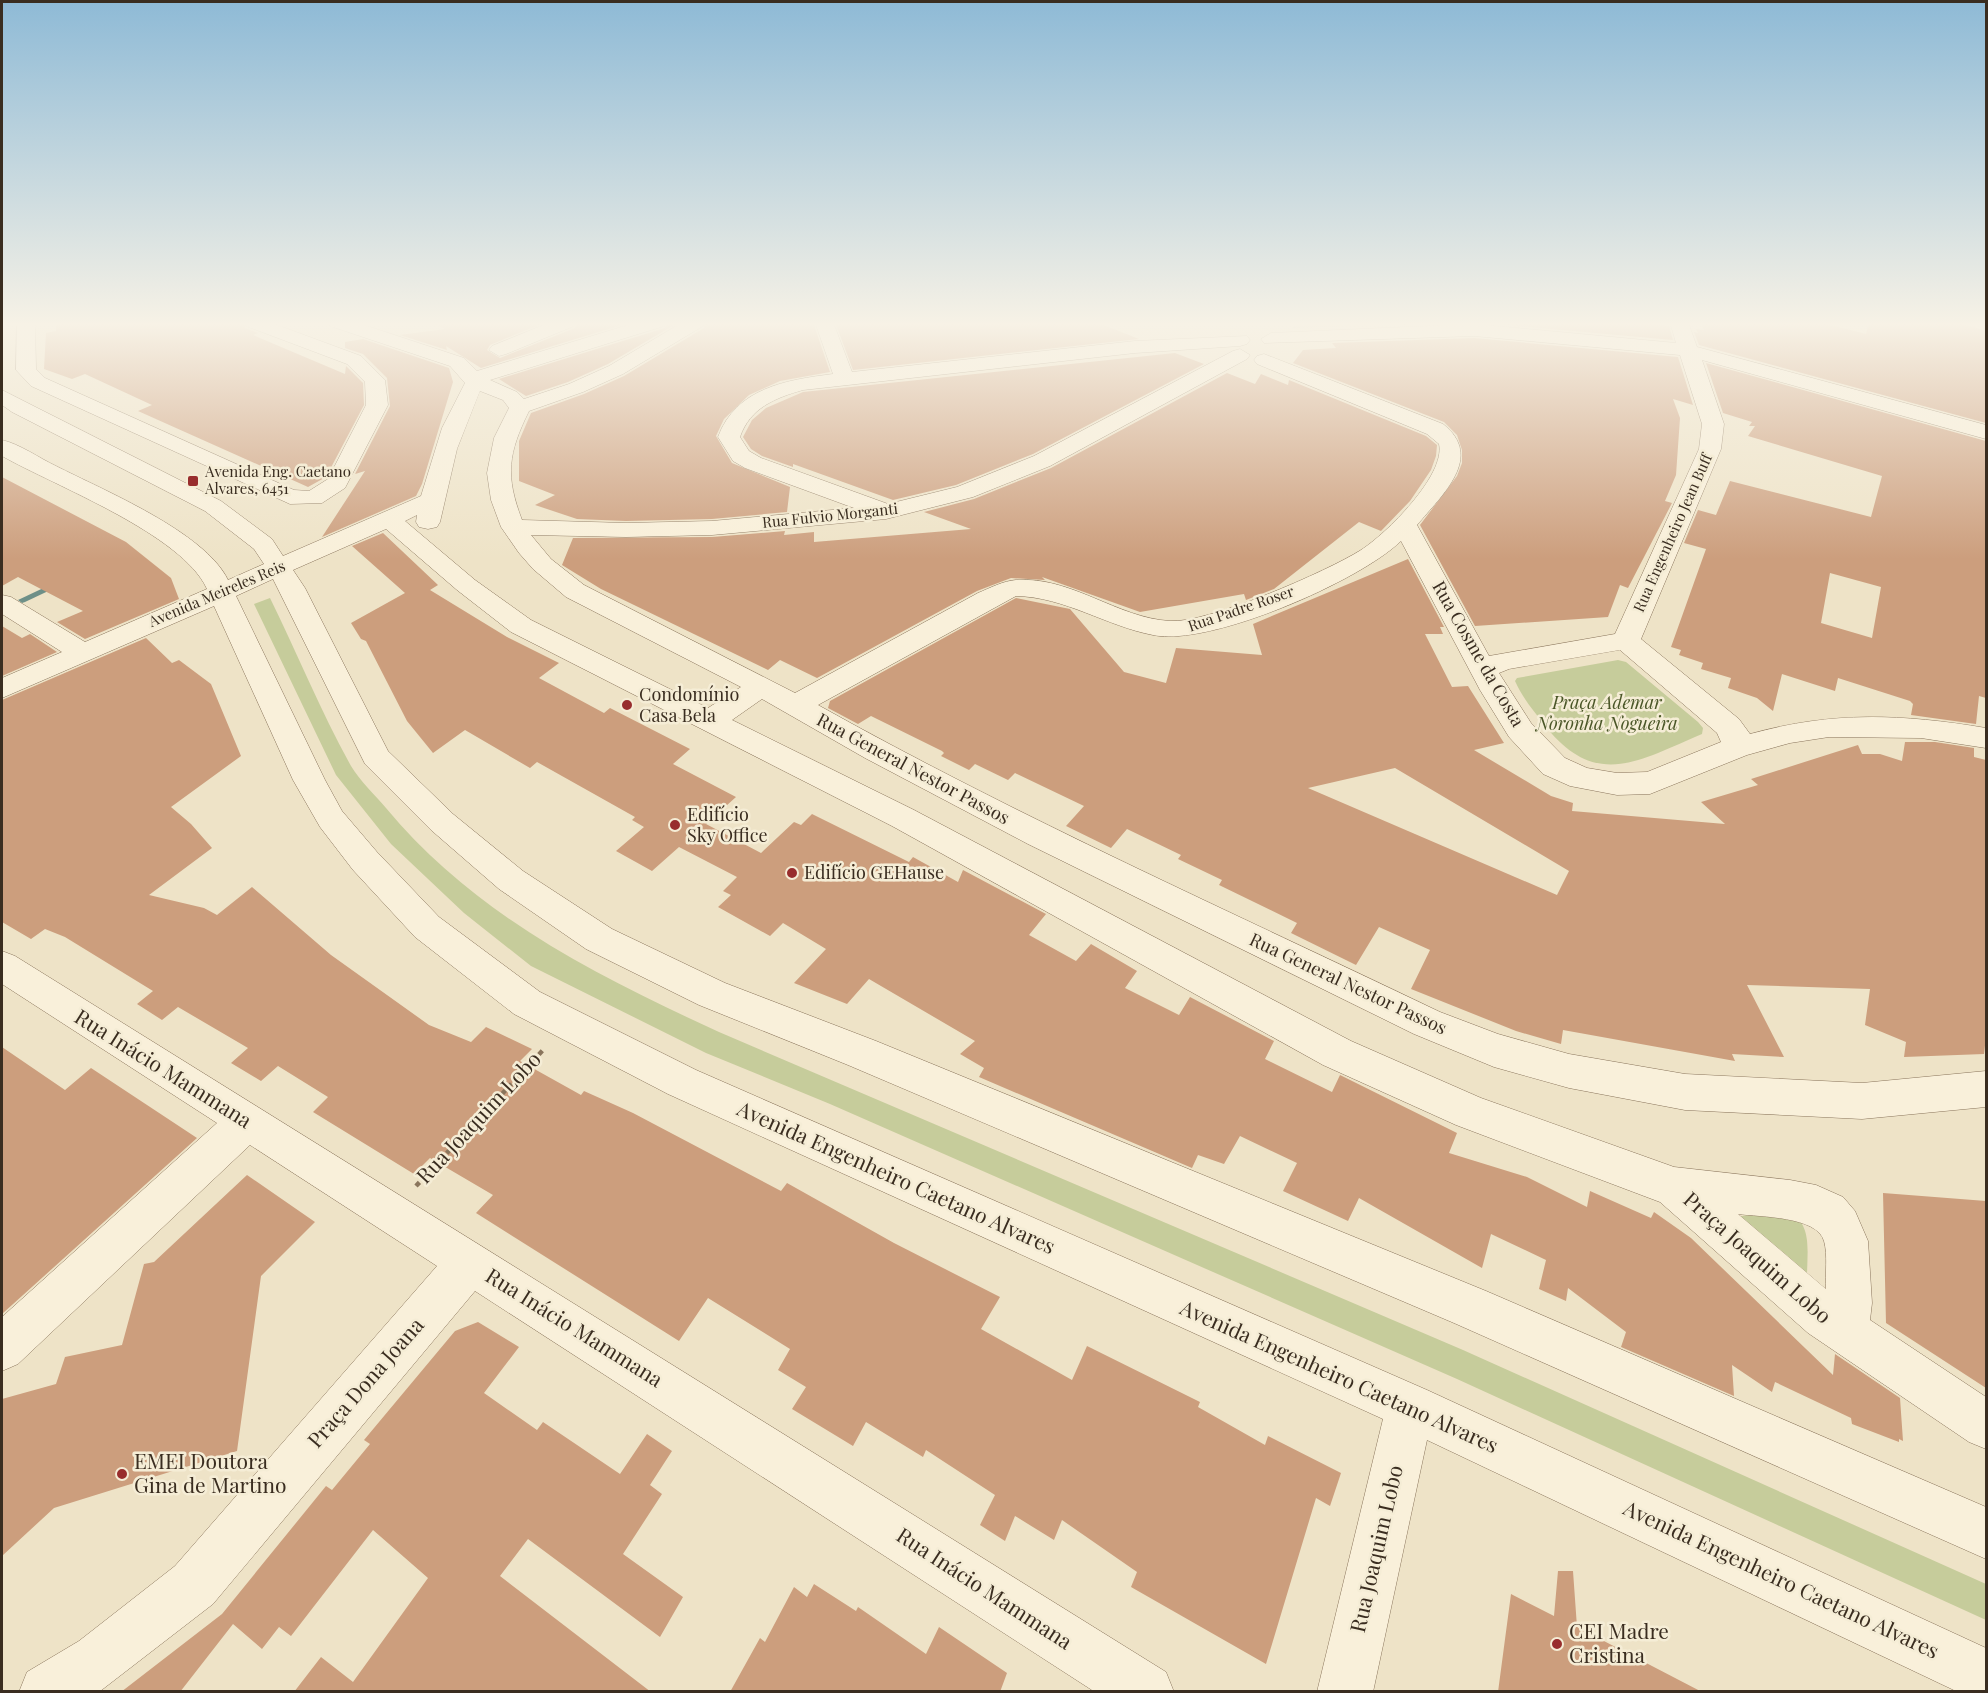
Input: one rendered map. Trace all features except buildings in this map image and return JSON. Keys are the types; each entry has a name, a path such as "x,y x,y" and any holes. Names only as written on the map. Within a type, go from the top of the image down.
{"street":[{"path":"9,401 213,506 263,544 280,567 376,757 442,822 510,880 598,939 712,994 862,1053 1470,1307 1986,1533"},
{"path":"79,401 290,497 314,498 338,483 377,405 377,401"},
{"path":"429,551 427,534 432,500 464,401"},
{"path":"515,401 520,407 538,401"},
{"name":"Rua Padre Roser","path":"756,401 736,418 729,437 741,456 753,463 886,512"},
{"name":"Rua Fulvio Morganti","path":"513,527 626,530 712,528 886,512 965,492 1042,461 1160,401"},
{"name":"Rua Padre Roser","path":"794,706 987,599 1010,589 1044,591 1150,626 1183,629 1268,601 1345,570 1371,554 1405,525 1447,471 1452,457 1447,439 1434,429 1363,401"},
{"name":"Rua Engenheiro Jean Buff","path":"1626,641 1710,449 1713,424 1705,401"},
{"name":"Rua Fulvio Morganti","path":"1873,401 1986,432"},
{"name":"Rua General Nestor Passos","path":"520,407 505,438 498,473 503,500 513,527 542,564 575,591 762,686 794,706 1040,835 1427,1023 1494,1050 1569,1071 1685,1092 1862,1101 1986,1089"},
{"name":"Avenida Engenheiro Caetano Alvares","path":"2,447 168,535 197,556 212,572 222,591 309,780 331,819 365,861 427,927 527,1003 693,1087 1410,1407 1986,1676"},
{"path":"80,489 134,465"},
{"path":"250,533 279,496 278,492"},
{"name":"Avenida Meireles Reis","path":"2,688 432,500"},
{"path":"389,519 466,585 521,626 903,818 1337,1053 1470,1112 1674,1187"},
{"name":"Rua Cosme da Costa","path":"1405,525 1485,672 1520,730 1554,766 1581,778 1617,784 1650,783 1736,748 1790,733 1829,727 1921,728 1986,738"},
{"path":"2,603 82,652"},
{"path":"1485,672 1492,664 1509,660 1626,641 1728,726 1737,738 1736,748"},
{"path":"709,721 762,686"},
{"name":"Rua Inácio Mammana","path":"2,966 1146,1692"},
{"path":"2,1348 247,1122"},
{"name":"Praça Joaquim Lobo","path":"1674,1187 1791,1289 1845,1332"},
{"name":"Praça Joaquim Lobo","path":"1674,1187 1790,1200 1816,1206 1828,1212 1840,1226 1846,1241 1849,1303 1845,1332"},
{"name":"Praça Dona Joana","path":"47,1692 98,1660 194,1585 470,1262"},
{"path":"1845,1332 1986,1425"},
{"name":"Rua Joaquim Lobo","path":"1345,1692 1410,1407"}],"path":[{"name":"Rua Joaquim Lobo","path":"391,1213 567,1024"}],"green space":[{"path":"270,598 329,725 359,777 421,846 458,880 539,939 627,988 719,1032 1463,1350 1986,1584 1986,1620 1457,1379 830,1104 706,1053 531,966 464,913 391,844 336,775 254,604"},
{"name":"Praça Ademar Noronha Nogueira","path":"1618,660 1626,662 1698,722 1703,728 1702,734 1637,760 1618,764 1599,763 1581,757 1562,744 1543,723 1515,681 1517,678"},
{"path":"1788,1211 1802,1223 1805,1231 1808,1248 1807,1277 1733,1217"}],"waterway":[{"path":"22,600 57,585"}],"place":[{"name":"Avenida Eng. Caetano Alvares, 6451","path":"193,481"},
{"name":"Condomínio Casa Bela","path":"627,705"},
{"name":"Edifício Sky Office","path":"675,825"},
{"name":"Edifício GEHause","path":"792,873"},
{"name":"EMEI Doutora Gina de Martino","path":"122,1474"},
{"name":"CEI Madre Cristina","path":"1557,1644"}]}
